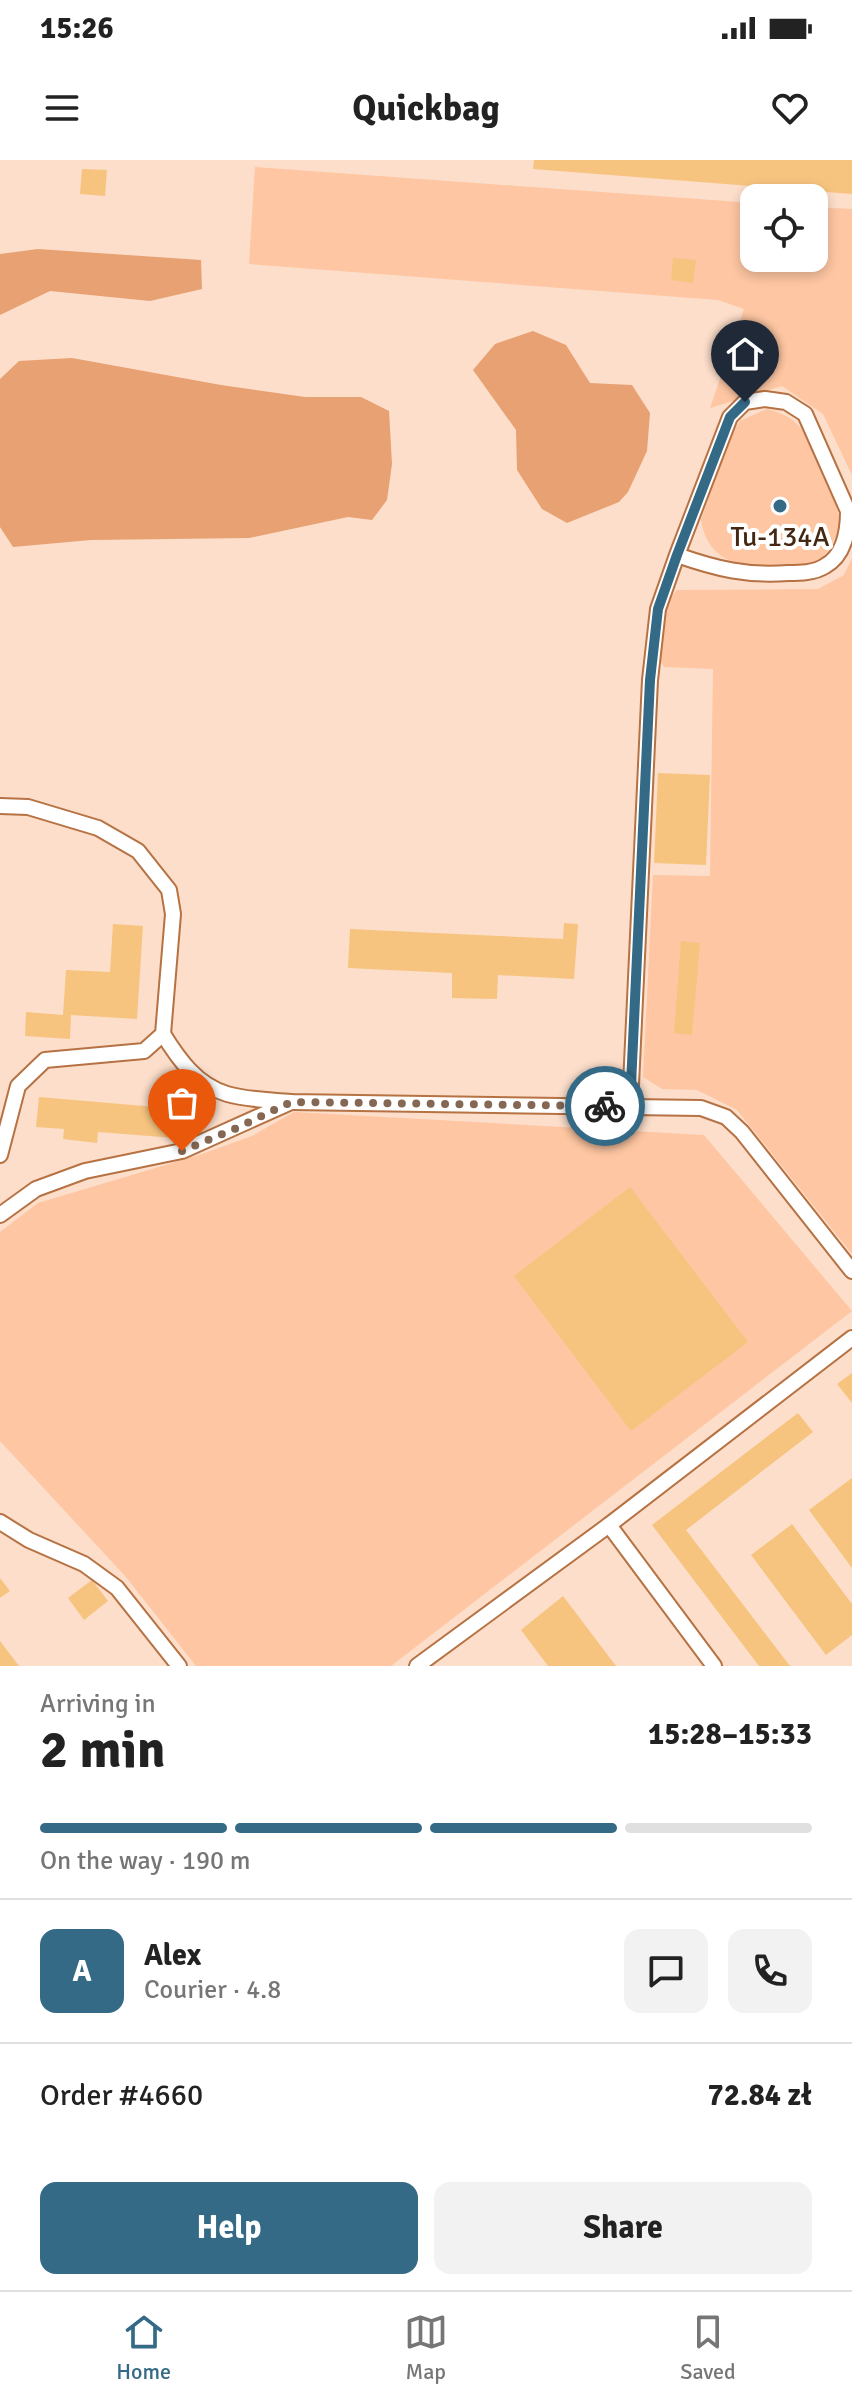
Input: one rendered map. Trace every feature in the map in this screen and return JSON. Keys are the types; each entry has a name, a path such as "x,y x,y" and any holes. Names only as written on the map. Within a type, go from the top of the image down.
{"lane":[{"path":"630,1106 650,680 658,609 677,555 730,417 745,402 765,399 786,402 805,414 848,511 844,545 827,566 809,572 758,576 712,567 677,555"},
{"path":"0,806 28,807 98,828 138,851 169,890 173,914 163,1034 179,1060 195,1076 226,1094 291,1102 701,1108 726,1117 742,1132 852,1271"},
{"path":"0,1155 18,1086 45,1060 144,1051 163,1034"},
{"path":"0,1215 36,1189 85,1171 182,1151 291,1102"},
{"path":"417,1666 609,1525 852,1338"},
{"path":"0,1522 29,1540 84,1564 117,1588 179,1666"},
{"path":"609,1525 714,1666"}],"shaded area":[{"path":"255,167 740,202 740,272 828,272 828,208 852,209 852,475 823,414 782,386 710,408 744,309 718,300 249,264"},
{"path":"38,249 201,260 202,289 150,301 50,291 0,315 0,254"},
{"path":"533,331 566,345 590,383 632,385 650,413 647,451 628,492 619,502 567,523 542,509 517,470 516,430 473,370 495,344"},
{"path":"72,358 305,397 361,397 389,411 392,464 387,500 372,520 348,517 249,538 91,540 13,547 0,527 0,379 19,361"},
{"path":"767,409 788,417 801,428 838,514 833,543 817,562 805,568 748,565 726,559 710,545 701,520 730,437 740,421"},
{"path":"852,558 852,1254 737,1110 697,1090 662,1089 643,1077 653,875 710,876 713,669 664,667 659,659 666,604 677,590 818,589 844,575"},
{"path":"294,1112 704,1135 852,1311 391,1666 196,1666 126,1577 0,1441 0,1232 38,1203 199,1155 252,1136"}],"building":[{"path":"534,160 852,160 852,194 828,192 828,184 740,185 533,169"},
{"path":"82,169 107,170 105,196 80,194"},
{"path":"673,258 696,260 693,283 671,280"},
{"path":"658,773 710,775 706,865 654,863"},
{"path":"564,923 578,924 574,979 498,975 497,999 452,998 452,973 348,968 350,929 563,939"},
{"path":"113,924 143,926 137,1019 71,1015 70,1039 25,1036 26,1012 63,1015 66,970 110,972"},
{"path":"681,941 700,943 692,1035 674,1033"},
{"path":"39,1097 191,1110 188,1139 98,1132 97,1143 63,1139 64,1129 36,1127"},
{"path":"630,1187 748,1342 631,1431 514,1276"},
{"path":"852,1373 852,1403 837,1384"},
{"path":"798,1413 813,1432 686,1530 790,1666 759,1666 652,1525"},
{"path":"852,1478 852,1568 809,1510"},
{"path":"792,1524 852,1604 852,1635 826,1655 751,1555"},
{"path":"0,1578 10,1591 0,1598"},
{"path":"92,1580 108,1601 84,1620 68,1598"},
{"path":"563,1596 616,1666 548,1666 521,1630"},
{"path":"0,1641 19,1666 0,1666"}],"way so far":[{"path":"182,1151 291,1102 605,1106"}],"place":[{"name":"Tu-134A","path":"780,506"}],"route":[{"path":"605,1106 630,1106 650,680 658,609 730,417 745,402"}]}
